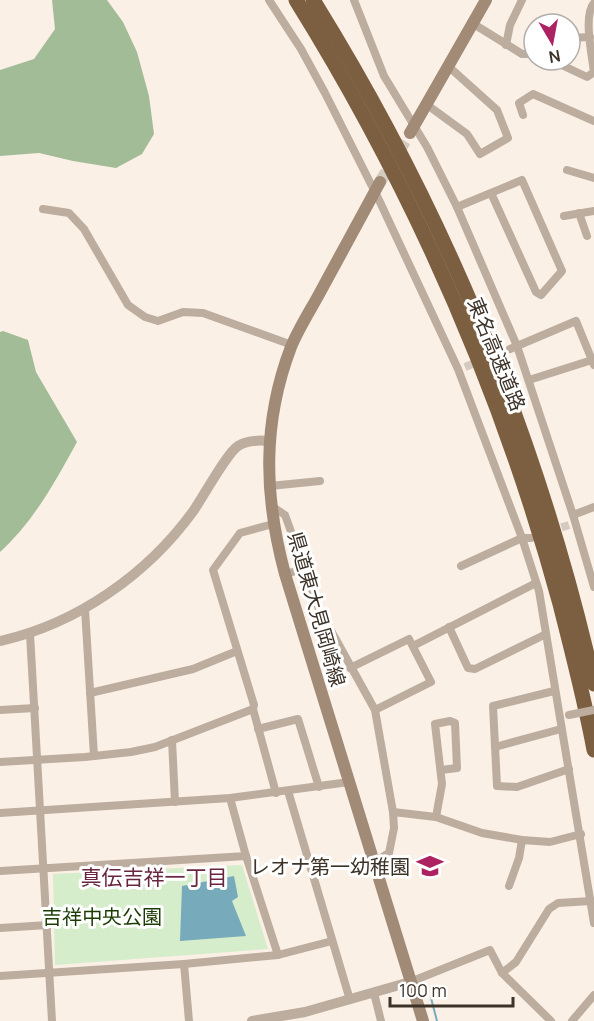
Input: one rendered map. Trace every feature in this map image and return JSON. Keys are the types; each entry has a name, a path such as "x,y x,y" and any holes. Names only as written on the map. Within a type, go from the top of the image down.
{"highway":[{"name":"東名高速道路","path":"296,0 354,98 396,176 429,243 486,378 523,481 546,555 568,635 594,750"},
{"name":"東名高速道路","path":"313,0 409,170 476,314 537,477 576,608 594,684"}],"main road":[{"path":"412,130 486,0"},
{"name":"県道東大見岡崎線","path":"378,187 292,345 276,392 269,441 270,486 273,524 285,574 423,1021"}],"street":[{"path":"269,0 301,49 378,187 462,368 526,538 546,634 594,922"},
{"path":"354,0 384,76 412,130 427,147 457,207 529,380 573,515 572,525 594,587"},
{"path":"506,45 510,25 522,0"},
{"path":"576,72 587,77 594,72 588,17 593,2"},
{"path":"472,23 522,54"},
{"path":"582,37 590,37"},
{"path":"426,104 467,134 480,154 508,138 497,110 447,66"},
{"path":"523,115 519,103 533,94 594,121"},
{"path":"567,170 594,178"},
{"path":"457,207 522,180 562,271 541,295 536,292 491,193"},
{"path":"43,209 69,213 84,229 128,305 145,317 158,321 183,312 204,313 292,345"},
{"path":"564,216 594,211"},
{"path":"579,213 587,236"},
{"path":"514,348 576,321 593,363 529,380"},
{"path":"0,641 30,634 84,609 142,567 173,538 236,447 254,440 269,441"},
{"path":"270,486 320,481"},
{"path":"273,507 285,515 319,609 375,710 394,828 389,853 373,863"},
{"path":"573,515 594,507"},
{"path":"273,524 240,533 213,570 254,705 253,709 276,793"},
{"path":"461,566 526,538"},
{"path":"285,574 304,569"},
{"path":"414,646 536,583"},
{"path":"84,609 94,756"},
{"path":"449,627 468,668 475,669 546,634"},
{"path":"30,634 52,1021"},
{"path":"350,668 409,639 414,646 431,682 375,710"},
{"path":"90,693 193,669 237,651"},
{"path":"554,691 493,706 497,786 517,787 569,769"},
{"path":"0,710 35,708"},
{"path":"0,762 117,755 147,749 253,709"},
{"path":"560,718 594,710"},
{"path":"258,729 298,719 319,787"},
{"path":"436,817 442,784 435,724 450,721 455,723 457,768 441,770"},
{"path":"495,747 561,729"},
{"path":"172,740 175,802"},
{"path":"0,813 230,798 349,782"},
{"path":"288,791 350,1000"},
{"path":"230,798 278,955"},
{"path":"393,812 436,817 482,833 522,840 550,842 581,834"},
{"path":"509,886 519,858 522,840"},
{"path":"0,871 246,856"},
{"path":"502,973 516,962 549,909 558,903 592,906"},
{"path":"0,928 48,925"},
{"path":"0,976 184,964 278,955 332,940"},
{"path":"252,1021 305,1012 374,993 410,982 489,950 502,973 551,1021"},
{"path":"184,964 189,1021"},
{"path":"374,993 381,1021"},
{"path":"572,1021 594,995"}],"green space":[{"path":"52,0 107,0 123,22 137,52 149,96 154,134 142,154 116,168 39,153 0,156 0,70 34,59 55,29"},
{"path":"0,332 28,340 36,372 77,442 34,514 0,552"},
{"name":"吉祥中央公園","path":"242,865 268,949 55,965 53,874"}],"water":[{"path":"234,876 238,897 232,901 246,936 180,941 182,886"}],"waterway":[{"path":"431,998 437,1021"}],"tunnel":[{"path":"380,182 410,133"},
{"path":"465,367 510,349"},
{"path":"550,531 569,525"}],"place":[{"name":"レオナ第一幼稚園","path":"430,866"}],"district":[{"name":"真伝吉祥一丁目","path":"154,877"}]}
